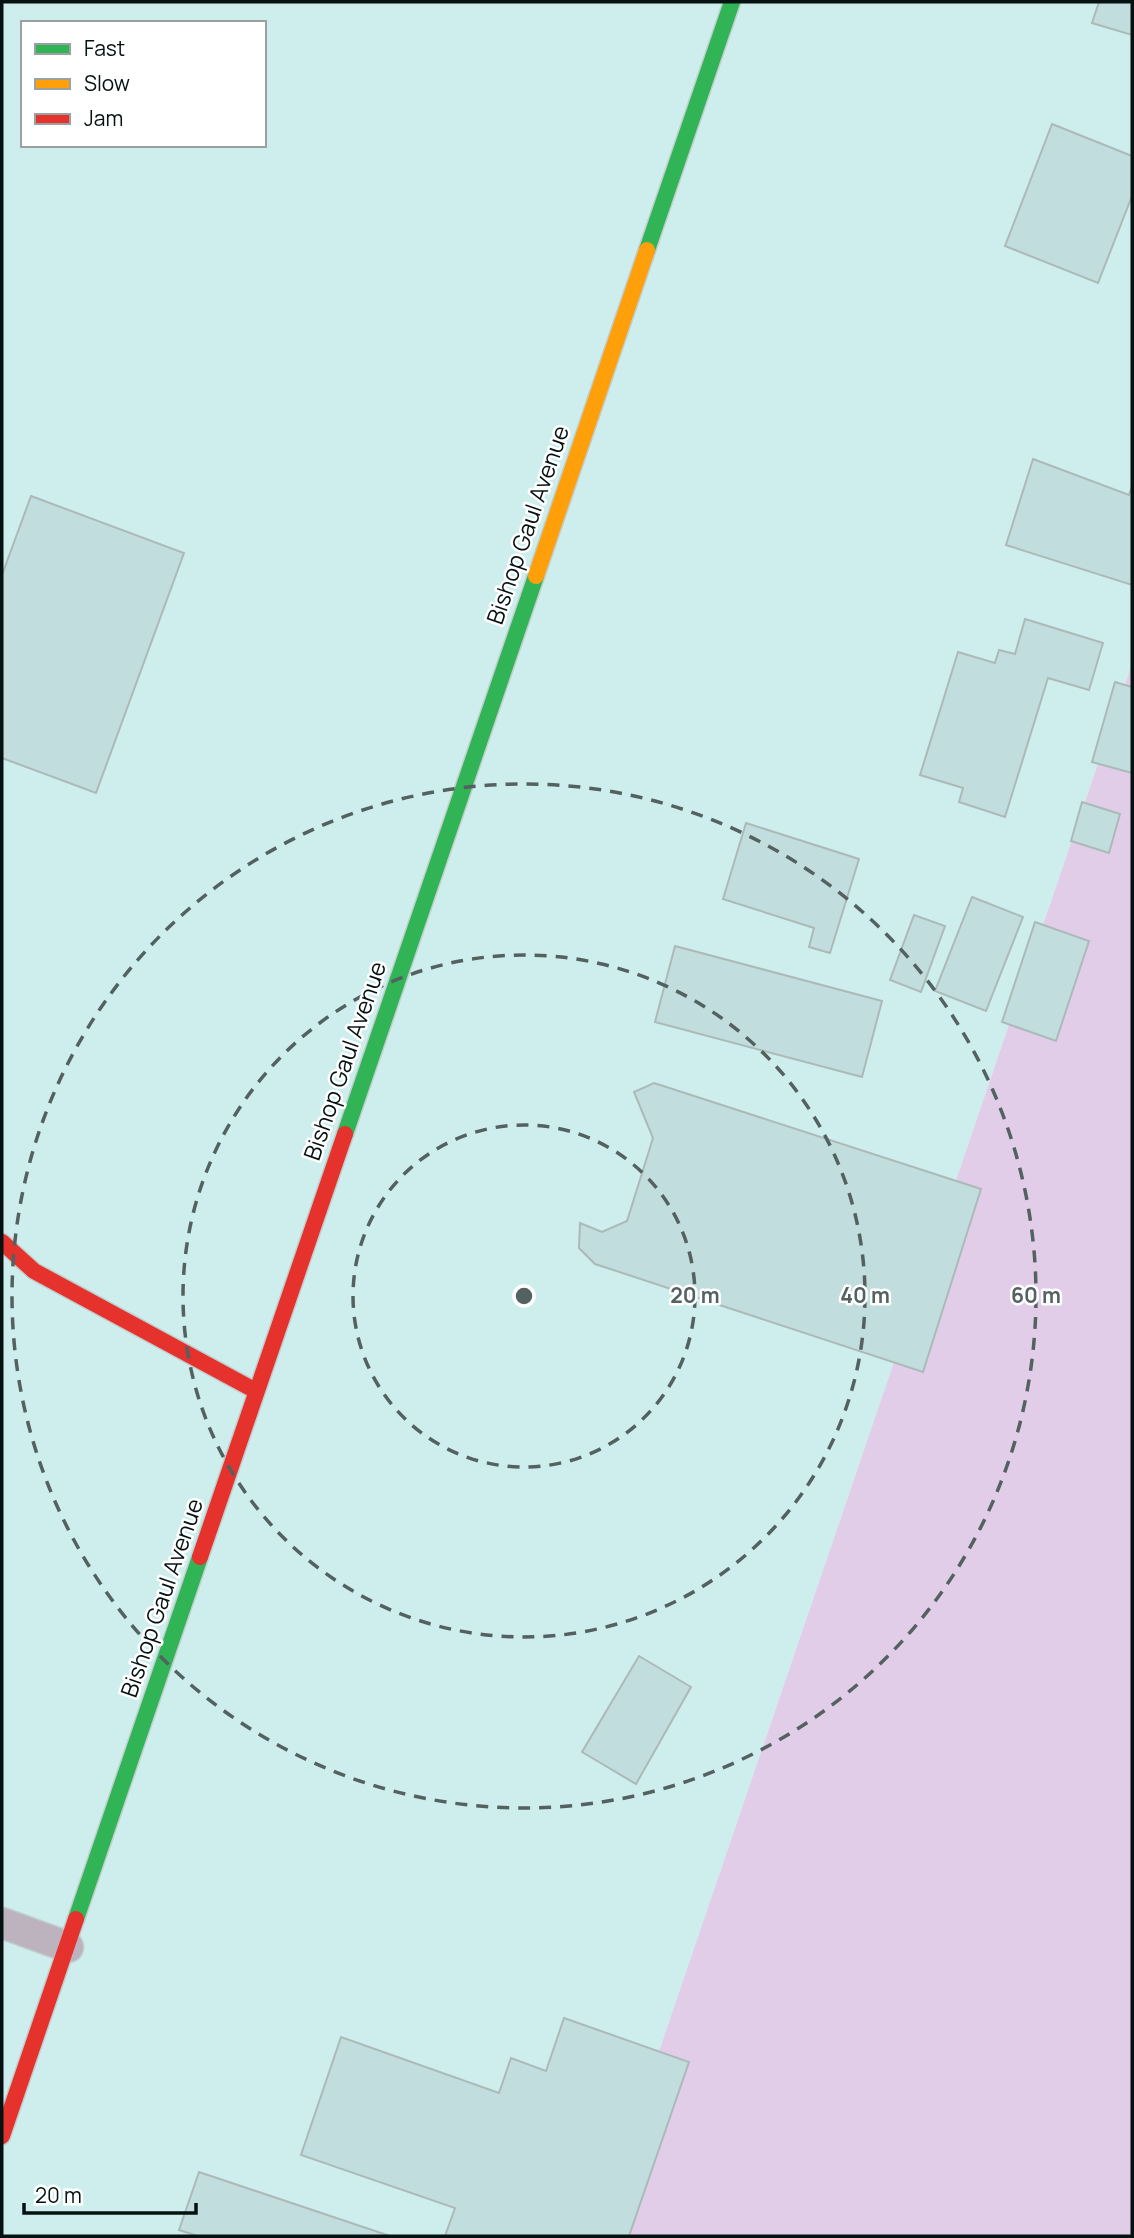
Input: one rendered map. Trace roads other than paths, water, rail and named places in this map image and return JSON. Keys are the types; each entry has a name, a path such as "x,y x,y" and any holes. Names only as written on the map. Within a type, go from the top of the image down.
{"main road":[{"name":"Bishop Gaul Avenue","path":"2,2136 733,2"},
{"path":"2,1242 34,1271 256,1391"}],"lane":[{"path":"2,1923 68,1947"}]}
